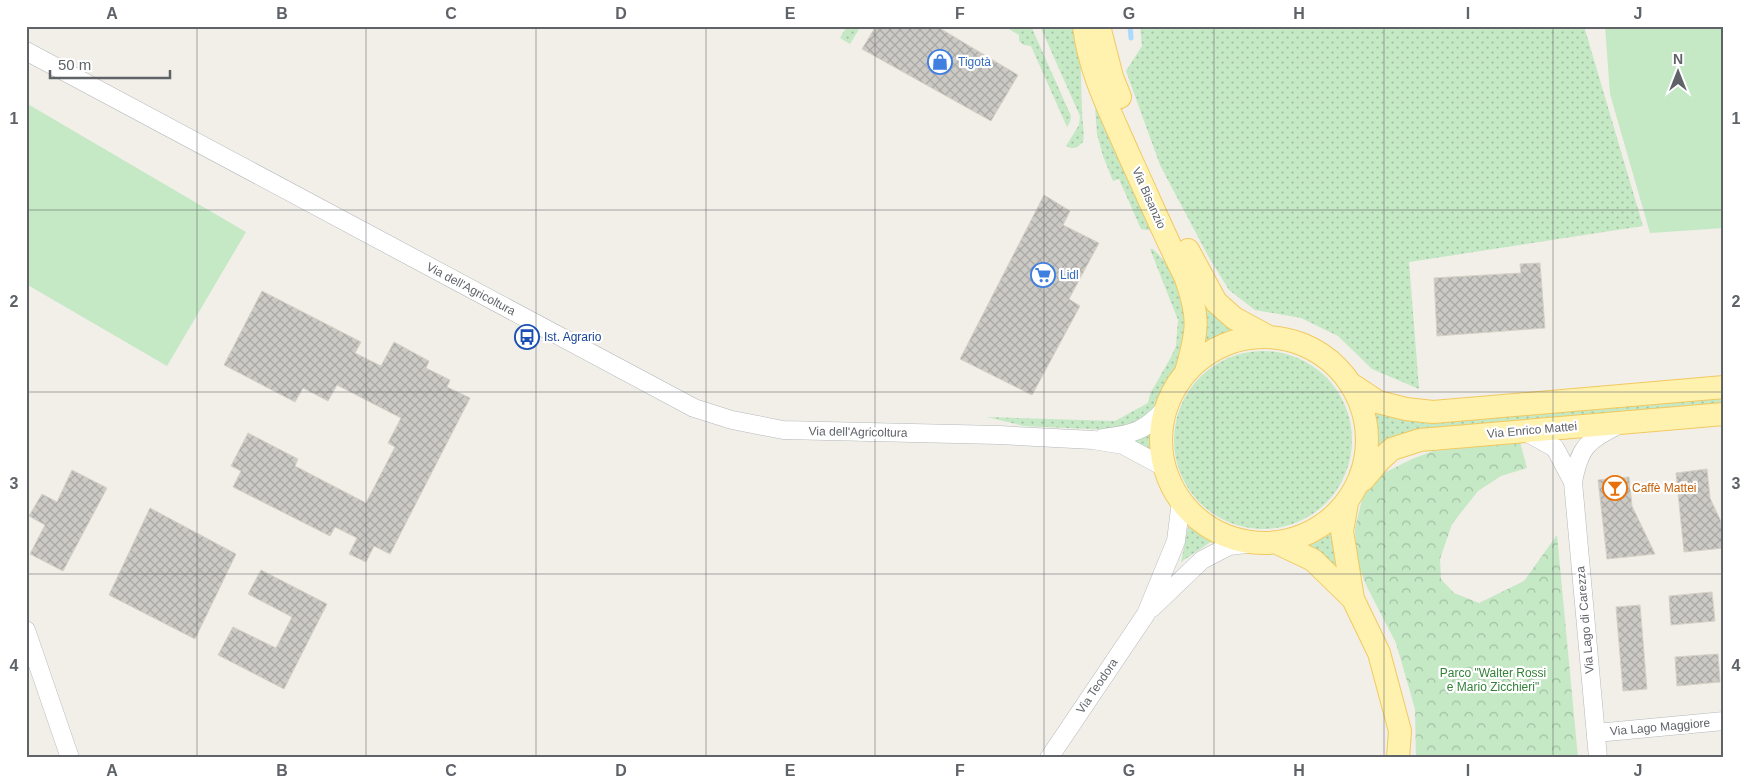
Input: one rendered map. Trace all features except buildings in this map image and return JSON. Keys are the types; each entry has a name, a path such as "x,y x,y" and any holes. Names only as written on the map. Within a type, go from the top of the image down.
{"main road":[{"name":"Via Bisanzio","path":"1084,26 1086,48 1091,66 1116,126 1185,276 1192,298 1196,316 1195,342 1186,372"},
{"name":"Via Bisanzio","path":"1099,26 1112,77 1190,255 1216,302 1234,318 1270,337"},
{"path":"1353,599 1313,560 1277,543 1255,543 1233,539 1213,530 1196,517 1181,501 1171,485 1164,467 1161,442 1163,417 1172,393 1186,372 1204,355 1226,343 1250,337 1281,337 1310,346 1335,363 1354,386 1378,402 1406,409 1433,412 1724,387"},
{"path":"1354,386 1367,418 1368,453 1342,530 1353,599 1379,653 1400,731 1398,758"},
{"name":"Via Enrico Mattei","path":"1277,543 1304,536 1328,522 1353,495 1380,460 1392,450 1420,440 1724,414"}],"street":[{"name":"Via dell'Agricoltura","path":"26,51 694,408 732,420 783,430 989,435 1093,440 1123,446 1164,467"},
{"name":"Via dell'Agricoltura","path":"1093,440 1136,432 1152,423 1166,408"},
{"name":"Via Lago di Carezza","path":"1598,758 1573,482 1577,460 1588,444 1622,422"},
{"name":"Via Lago di Carezza","path":"1524,431 1555,448 1573,482"},
{"name":"Via Teodora","path":"1049,758 1146,614 1176,541 1181,501"},
{"name":"Via Teodora","path":"1146,614 1202,560 1229,546 1255,543"},
{"path":"26,630 70,758"},
{"name":"Via Lago Maggiore","path":"1596,733 1724,721"}],"green space":[{"path":"847,26 861,26 850,44 840,38"},
{"path":"1004,26 1031,26 1071,116 1067,127 1031,46 1024,45 1019,41 1019,35"},
{"path":"1040,26 1078,26 1084,134 1083,142 1075,148 1066,146 1079,125 1080,116"},
{"path":"1140,26 1584,26 1643,226 1409,262 1419,389 1372,369 1338,336 1301,318 1255,310 1229,290 1207,254 1160,165 1126,71 1142,46"},
{"path":"1605,26 1724,26 1724,228 1650,233 1610,94"},
{"path":"26,103 246,232 167,366 26,284"},
{"path":"1097,104 1154,231 1141,229 1119,179 1113,181 1097,134 1095,107"},
{"path":"1150,249 1153,249 1174,271 1188,318 1180,363 1166,384 1157,405 1141,421 1110,430 1024,426 987,417 1115,421 1148,403 1150,394 1176,346 1178,320"},
{"path":"1207,304 1231,326 1231,330 1206,341 1204,339 1203,306"},
{"path":"1254,351 1272,351 1289,354 1305,361 1320,371 1332,383 1342,398 1349,414 1352,440 1351,457 1346,474 1332,497 1320,509 1305,519 1289,526 1272,529 1254,529 1237,526 1221,519 1206,509 1194,497 1184,482 1177,466 1174,449 1174,431 1177,414 1184,398 1194,383 1206,371 1221,361 1237,354"},
{"path":"1724,394 1724,405 1418,430 1396,436 1374,447 1373,409"},
{"path":"1153,432 1153,450 1135,442 1136,440"},
{"name":"Parco \"Walter Rossi e Mario Zicchieri\"","path":"1520,442 1527,468 1501,476 1478,491 1452,524 1440,559 1441,579 1454,593 1479,603 1524,581 1557,535 1578,758 1416,758 1415,709 1396,643 1367,587 1356,560 1355,528 1363,496 1382,474 1433,451"},
{"path":"1335,523 1341,574 1297,545 1309,541"},
{"path":"1188,527 1212,541 1181,562"}],"waterway":[{"path":"1130,26 1131,38"}],"place":[{"name":"Tigotà","path":"940,62"},
{"name":"Lidl","path":"1043,275"},
{"name":"Ist. Agrario","path":"527,337"},
{"name":"Caffè Mattei","path":"1615,488"}]}
